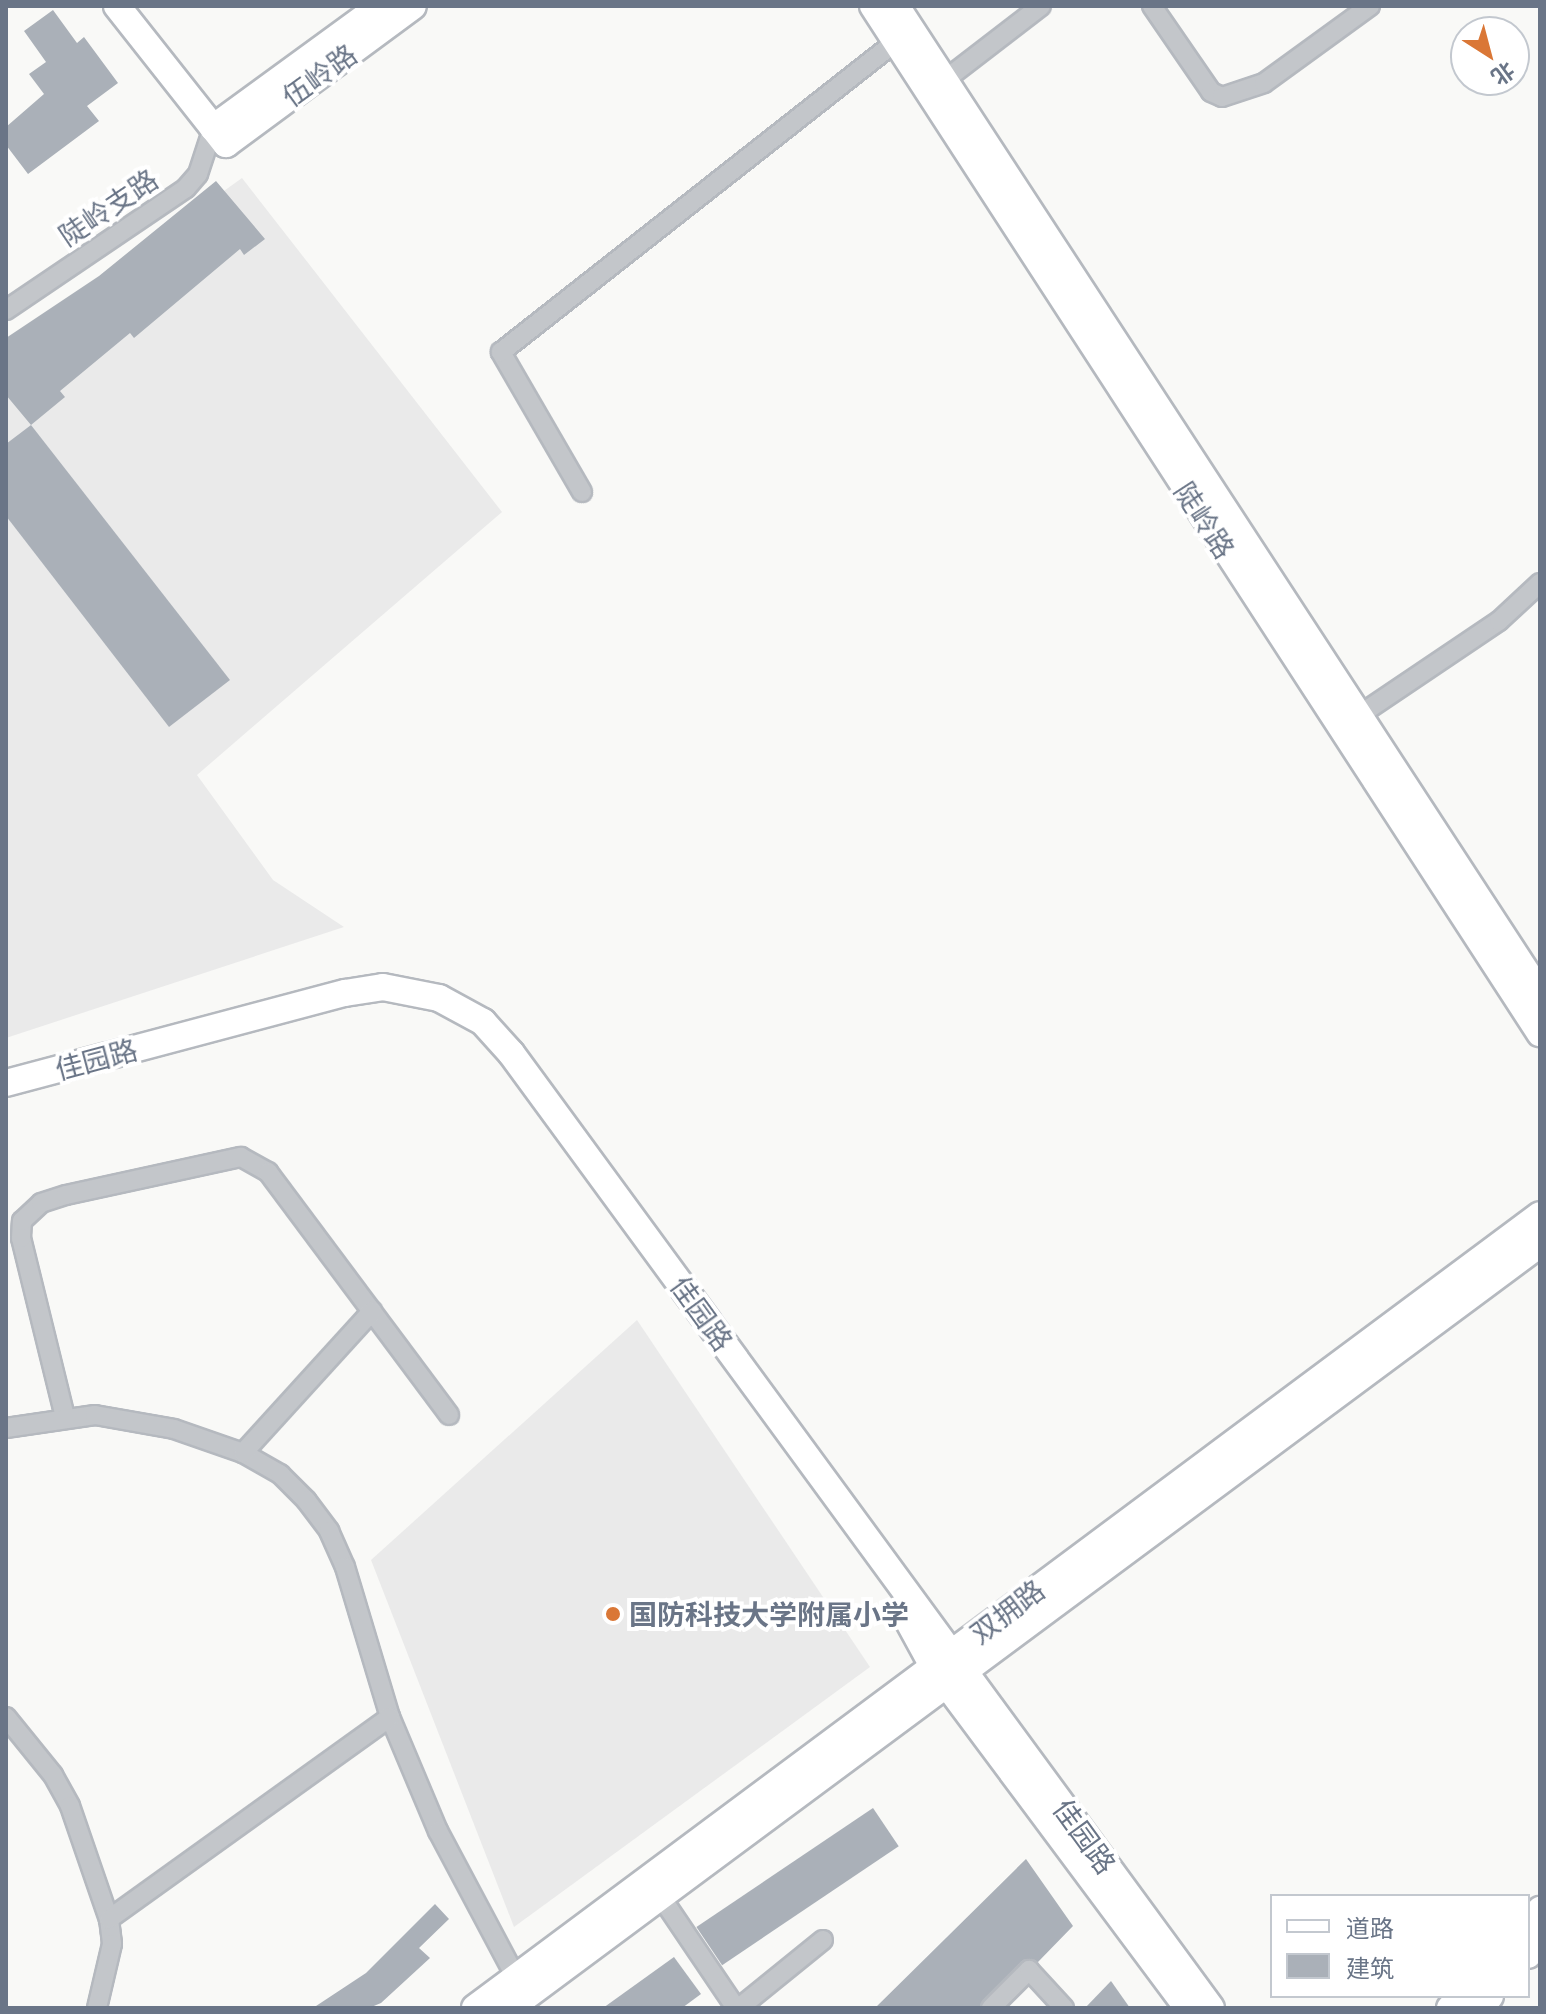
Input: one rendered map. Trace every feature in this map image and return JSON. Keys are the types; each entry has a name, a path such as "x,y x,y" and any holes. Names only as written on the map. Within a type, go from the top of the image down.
{"main road":[{"path":"117,6 223,133"},
{"path":"130,6 223,133"},
{"name":"伍岭路","path":"223,133 380,6"},
{"name":"伍岭路","path":"223,133 413,6"},
{"name":"陡岭路","path":"873,6 945,80 1540,993"},
{"name":"陡岭路","path":"896,6 903,35 1540,1033"},
{"name":"佳园路","path":"6,1083 345,993 412,990 463,1009 511,1053 1188,2008"},
{"name":"佳园路","path":"6,1101 348,1008 405,1004 455,1021 484,1044 529,1099 948,1669 1211,2008"},
{"name":"双拥路","path":"510,2008 661,1897 948,1669 1540,1215"},
{"name":"双拥路","path":"475,2008 1540,1244"}],"street":[{"path":"945,80 1041,6"},
{"path":"1152,6 1211,92 1222,97 1264,83 1370,6"},
{"path":"582,492 501,352 903,35"},
{"name":"陡岭支路","path":"6,310 186,188 223,133"},
{"path":"1358,716 1499,621 1540,583"},
{"path":"65,1417 21,1238 22,1221 41,1203 223,1158 251,1159 268,1172 449,1415"},
{"path":"243,1453 372,1311"},
{"path":"6,1428 65,1417 135,1420 243,1453 280,1474 329,1531 390,1717 438,1831 516,1978"},
{"path":"6,1717 53,1775 70,1806 109,1919 112,1944 97,2008"},
{"path":"109,1919 390,1717"},
{"path":"661,1897 738,2008 823,1940"},
{"path":"991,2008 1029,1970 1064,2008"}],"shaded area":[{"path":"242,178 502,512 197,775 273,880 344,927 6,1038 6,347"},
{"name":"国防科技大学附属小学","path":"637,1320 870,1667 514,1927 371,1560"}],"building":[{"path":"53,10 77,43 84,37 118,83 87,106 99,121 28,174 6,145 6,127 44,94 29,74 46,62 24,31"},
{"path":"216,181 265,239 244,255 240,249 134,338 130,333 60,391 65,397 31,425 6,395 6,338 99,276"},
{"path":"31,425 230,680 169,727 6,516 6,444"},
{"path":"873,1808 899,1846 722,1965 696,1927"},
{"path":"1026,1859 1073,1926 1038,1962 1021,1962 979,2008 875,2008"},
{"path":"435,1904 449,1919 419,1948 430,1958 381,2003 369,2008 313,2008 366,1973"},
{"path":"674,1957 701,1994 682,2008 603,2008"},
{"path":"1111,1981 1130,2008 1085,2008"}],"place":[{"name":"国防科技大学附属小学","path":"613,1614"}]}
